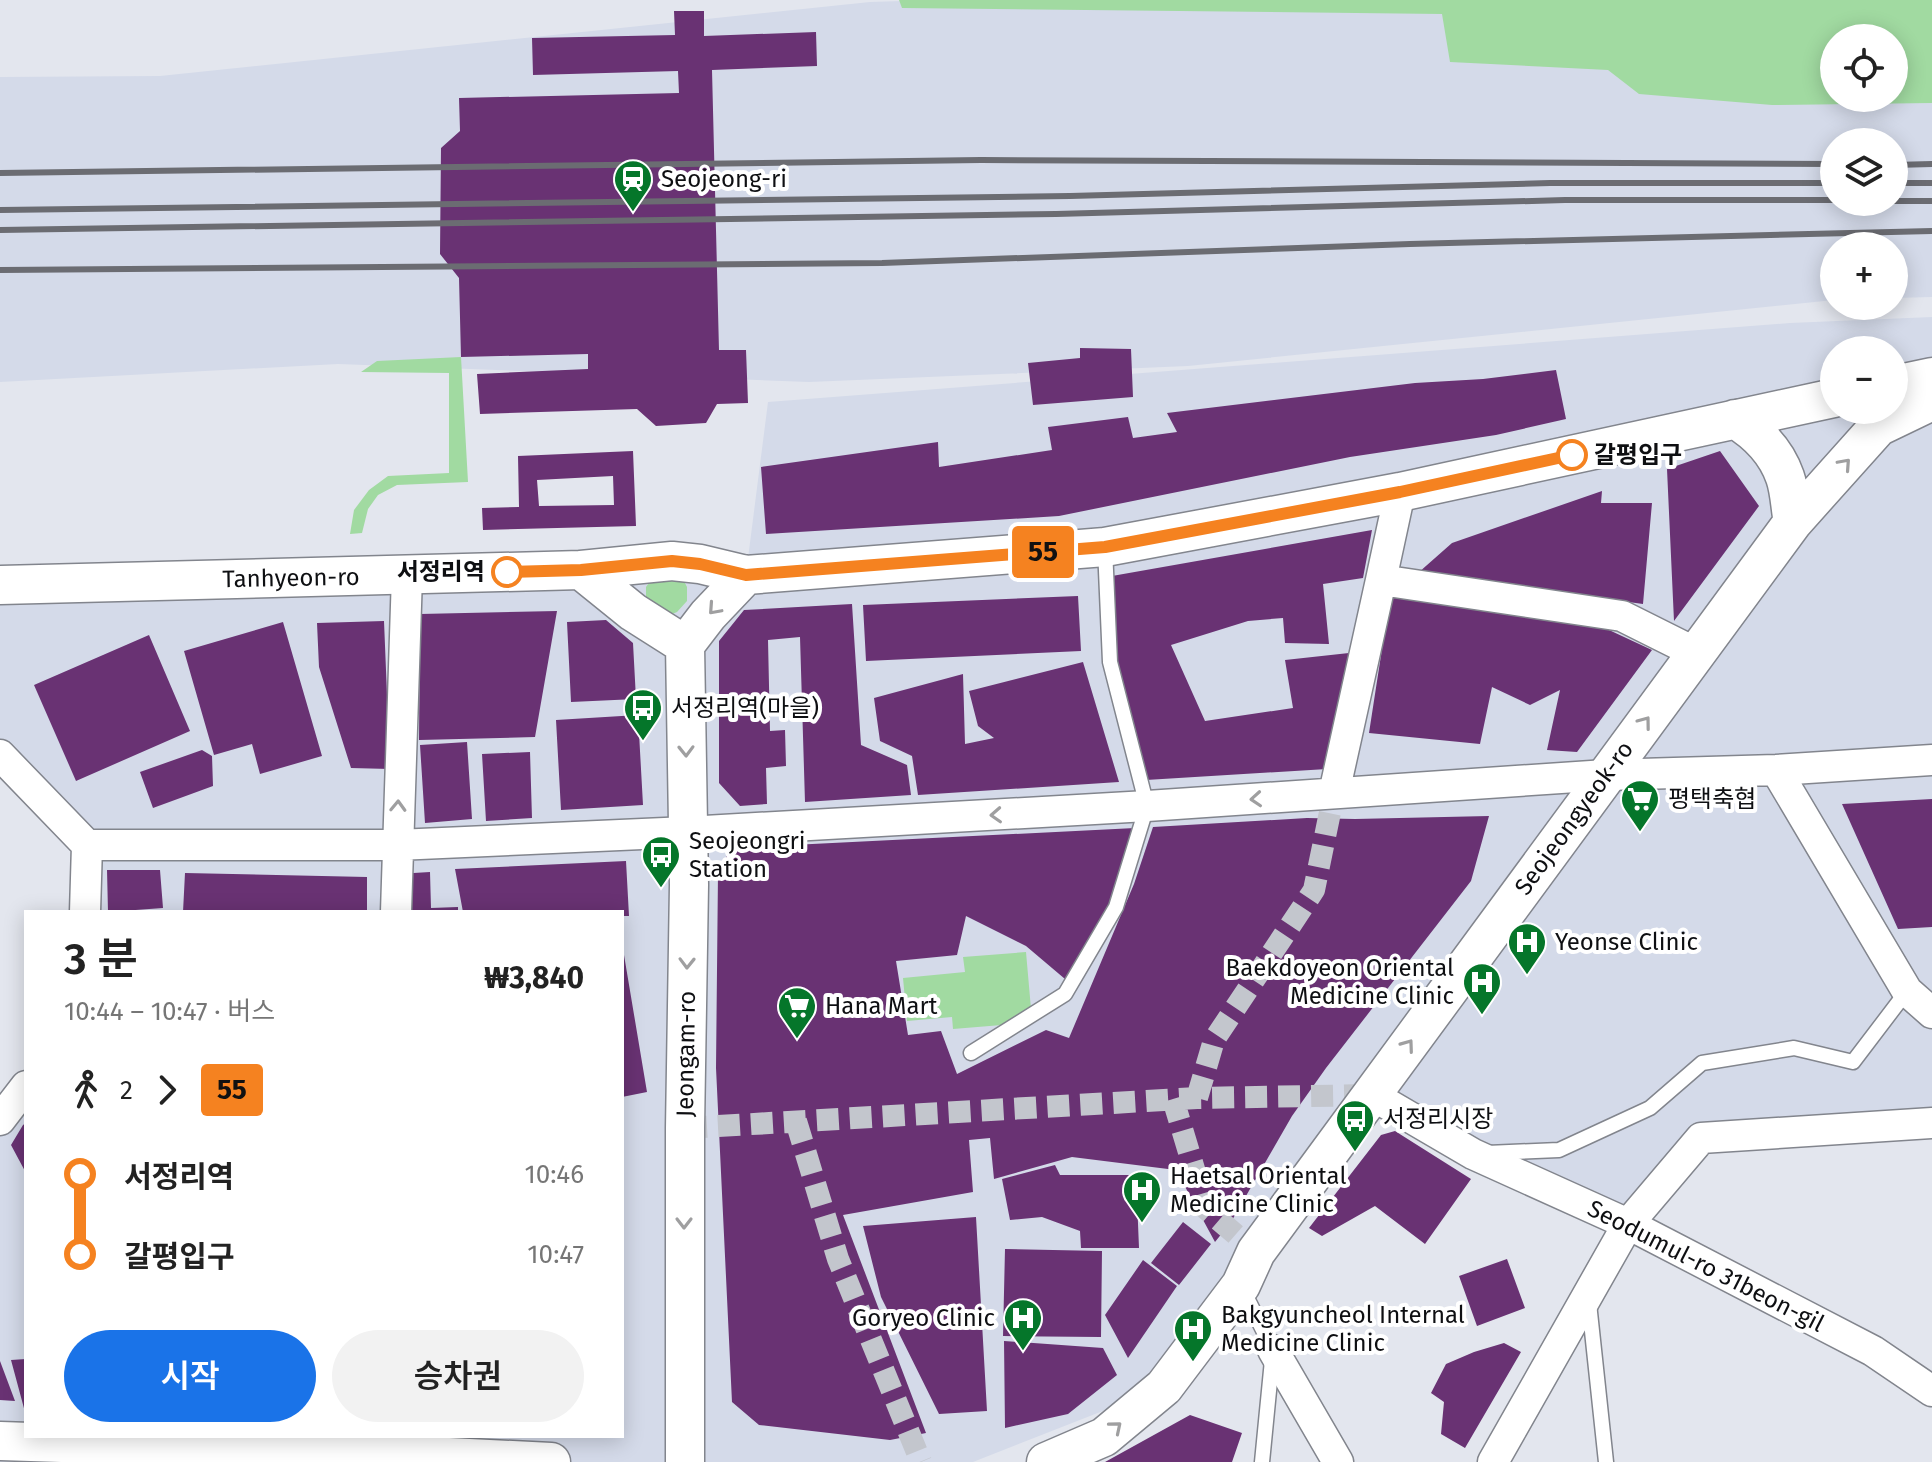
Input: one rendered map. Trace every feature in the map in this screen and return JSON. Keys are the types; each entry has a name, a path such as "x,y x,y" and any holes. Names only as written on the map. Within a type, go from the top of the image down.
{"street":[{"path":"1908,382 1932,377"},
{"name":"Tanhyeon-ro","path":"0,585 581,570 672,561 746,575 1105,547 1400,492 1820,401"},
{"name":"Seojeongyeok-ro","path":"1046,1462 1104,1437 1164,1387 1241,1285 1256,1252 1793,522 1878,427 1932,401"},
{"path":"1735,419 1753,430 1768,446 1785,478 1793,522"},
{"path":"1334,793 1400,492"},
{"path":"633,612 632,587 638,563"},
{"path":"581,570 633,612 685,645 746,575"},
{"path":"396,910 407,575"},
{"path":"1381,580 1622,616 1696,653"},
{"name":"Jeongam-ro","path":"685,645 689,885 684,1143 685,1462"},
{"path":"0,755 87,845 85,910"},
{"path":"87,845 397,845 687,832 1147,806 1606,775 1776,770 1932,760"},
{"path":"1776,770 1907,991 1932,1013"},
{"path":"0,1120 24,1089"},
{"name":"Seodumul-ro 31beon-gil","path":"1372,1095 1473,1154 1628,1224 1873,1351 1932,1391"},
{"path":"1493,1462 1628,1224 1701,1138 1932,1123"},
{"path":"1273,1350 1338,1462"},
{"path":"0,1441 63,1440 381,1452 551,1462"}],"lane":[{"path":"971,1053 1065,994 1116,907 1147,806 1110,662 1105,547"},
{"path":"1473,1154 1559,1150 1650,1108 1702,1063 1794,1048 1853,1062 1907,991"},
{"path":"1241,1285 1273,1350 1262,1462"},
{"path":"1588,1292 1606,1462"}],"shaded area":[{"path":"934,0 1541,16 1820,94 1820,112 1908,112 1908,83 1932,58 1932,297 1908,298 1908,232 1820,232 1820,301 1188,366 809,382 338,364 0,382 0,77 160,76 870,2"},
{"path":"1932,317 1932,1123 1701,1138 1628,1224 1372,1095 1164,1387 973,1462 0,1462 0,1120 24,1089 24,1438 624,1438 624,910 85,910 86,845 0,755 0,586 746,574 768,402 1790,323"}],"green space":[{"path":"899,0 1932,0 1932,103 1908,103 1908,24 1820,24 1820,104 1772,105 1639,94 1608,70 1450,62 1442,14 902,8"},
{"path":"461,357 468,482 397,485 378,495 368,509 362,533 350,534 354,510 369,490 388,476 449,473 449,373 361,372 377,361"},
{"path":"654,576 684,581 687,601 677,612 670,615 646,601 646,587"},
{"path":"1026,952 1031,1009 1014,1024 953,1029 952,1017 907,1021 903,978 965,972 963,957"}],"building":[{"path":"674,11 704,11 704,36 816,32 817,66 712,70 719,350 746,350 748,403 717,404 706,423 656,426 637,409 480,414 477,374 588,369 588,354 461,357 459,278 440,254 441,148 460,131 459,98 679,93 678,71 533,75 532,38 675,35"},
{"path":"1080,348 1131,349 1133,397 1033,405 1028,363 1080,358"},
{"path":"1556,370 1566,419 1496,435 1350,457 1059,516 766,534 761,467 938,442 939,467 1052,450 1048,427 1128,417 1133,438 1177,432 1167,413 1415,383"},
{"path":"633,451 636,526 483,530 482,508 519,507 518,456","holes":["613,476 614,505 539,506 537,480"]},
{"path":"1720,451 1759,506 1674,621 1667,469"},
{"path":"1602,491 1601,503 1652,503 1643,604 1418,573 1452,543"},
{"path":"1372,530 1363,578 1323,584 1329,644 1285,643 1283,618 1248,621 1171,645 1205,721 1293,708 1285,660 1349,653 1327,769 1146,780 1116,660 1112,576"},
{"path":"1078,596 1081,651 866,661 863,605"},
{"path":"1390,597 1572,622 1609,630 1652,650 1577,752 1547,750 1560,690 1530,705 1492,687 1480,744 1369,733"},
{"path":"852,604 861,745 907,765 911,795 805,802 800,637 768,640 770,731 785,730 786,766 766,768 767,804 740,806 719,783 719,641 744,610"},
{"path":"557,611 535,737 419,740 420,614"},
{"path":"606,620 633,643 636,699 571,702 567,622"},
{"path":"384,621 390,769 351,768 319,667 317,623"},
{"path":"283,622 322,756 260,774 252,744 214,755 184,651"},
{"path":"149,635 190,731 76,781 34,685"},
{"path":"1083,662 1119,782 918,795 912,756 880,741 874,698 963,674 965,744 994,738 978,726 969,691"},
{"path":"638,715 643,805 561,810 556,720"},
{"path":"467,742 472,819 425,823 420,745"},
{"path":"202,750 212,756 213,786 153,808 140,772"},
{"path":"530,752 532,818 486,821 482,754"},
{"path":"1932,799 1932,927 1898,929 1842,804"},
{"path":"1489,816 1471,881 1326,1068 1292,1116 1231,1222 1215,1242 1176,1170 1072,1157 994,1179 990,1138 969,1140 973,1192 843,1215 926,1433 890,1440 759,1425 732,1402 716,1068 718,873 731,848 1135,828 1106,912 1065,979 1026,946 966,916 957,955 896,961 908,1035 941,1031 957,1074 1046,1030 1069,1038 1134,884 1153,827 1307,818"},
{"path":"626,861 629,916 624,916 624,910 463,910 455,869"},
{"path":"107,870 160,870 163,908 108,910"},
{"path":"430,872 431,908 458,907 458,910 399,910 397,874"},
{"path":"185,873 367,877 367,910 183,910"},
{"path":"624,955 647,1092 624,1097"},
{"path":"24,1124 24,1169 11,1145"},
{"path":"1395,1131 1471,1179 1425,1244 1375,1206 1322,1236 1309,1228 1381,1135"},
{"path":"1055,1165 1060,1175 1136,1175 1139,1248 1081,1248 1080,1231 1042,1217 1010,1220 1002,1179"},
{"path":"976,1217 987,1411 939,1414 881,1297 863,1226"},
{"path":"1183,1222 1211,1244 1179,1285 1151,1263"},
{"path":"1005,1249 1102,1251 1101,1337 1003,1336"},
{"path":"1507,1259 1525,1308 1477,1326 1459,1276"},
{"path":"1143,1260 1177,1286 1128,1358 1105,1315"},
{"path":"1004,1341 1103,1348 1117,1375 1068,1414 1005,1428"},
{"path":"1504,1343 1521,1352 1465,1448 1441,1434 1444,1402 1431,1393 1446,1364"},
{"path":"24,1359 24,1408 11,1360"},
{"path":"0,1361 15,1401 0,1400"},
{"path":"1190,1415 1242,1433 1232,1462 1105,1462"}],"tunnel":[{"path":"1197,1098 1214,1040 1314,890 1334,793"},
{"path":"685,1128 1197,1098 1372,1095"},
{"path":"1173,1099 1206,1209 1256,1252"},
{"path":"796,1121 838,1259 921,1462"}],"railway":[{"path":"0,173 981,160 1820,164"},
{"path":"1908,165 1932,164"},
{"path":"0,210 1070,196 1550,183 1820,183"},
{"path":"1908,183 1932,183"},
{"path":"0,230 1056,214 1565,200 1820,200"},
{"path":"1908,201 1932,201"},
{"path":"0,270 882,263 1410,244 1932,231"}],"bus line":[{"name":"55","path":"507,572 581,570 672,561 746,575 1105,547 1400,492 1572,455"}],"place":[{"name":"Seojeong-ri","path":"633,213"},
{"name":"갈평입구","path":"1572,455"},
{"name":"서정리역","path":"507,572"},
{"name":"서정리역(마을)","path":"643,742"},
{"name":"평택축협","path":"1640,833"},
{"name":"Seojeongri Station","path":"661,889"},
{"name":"Yeonse Clinic","path":"1527,976"},
{"name":"Baekdoyeon Oriental Medicine Clinic","path":"1482,1016"},
{"name":"Hana Mart","path":"797,1040"},
{"name":"서정리시장","path":"1355,1153"},
{"name":"Haetsal Oriental Medicine Clinic","path":"1142,1224"},
{"name":"Goryeo Clinic","path":"1023,1352"},
{"name":"Bakgyuncheol Internal Medicine Clinic","path":"1193,1363"}]}
